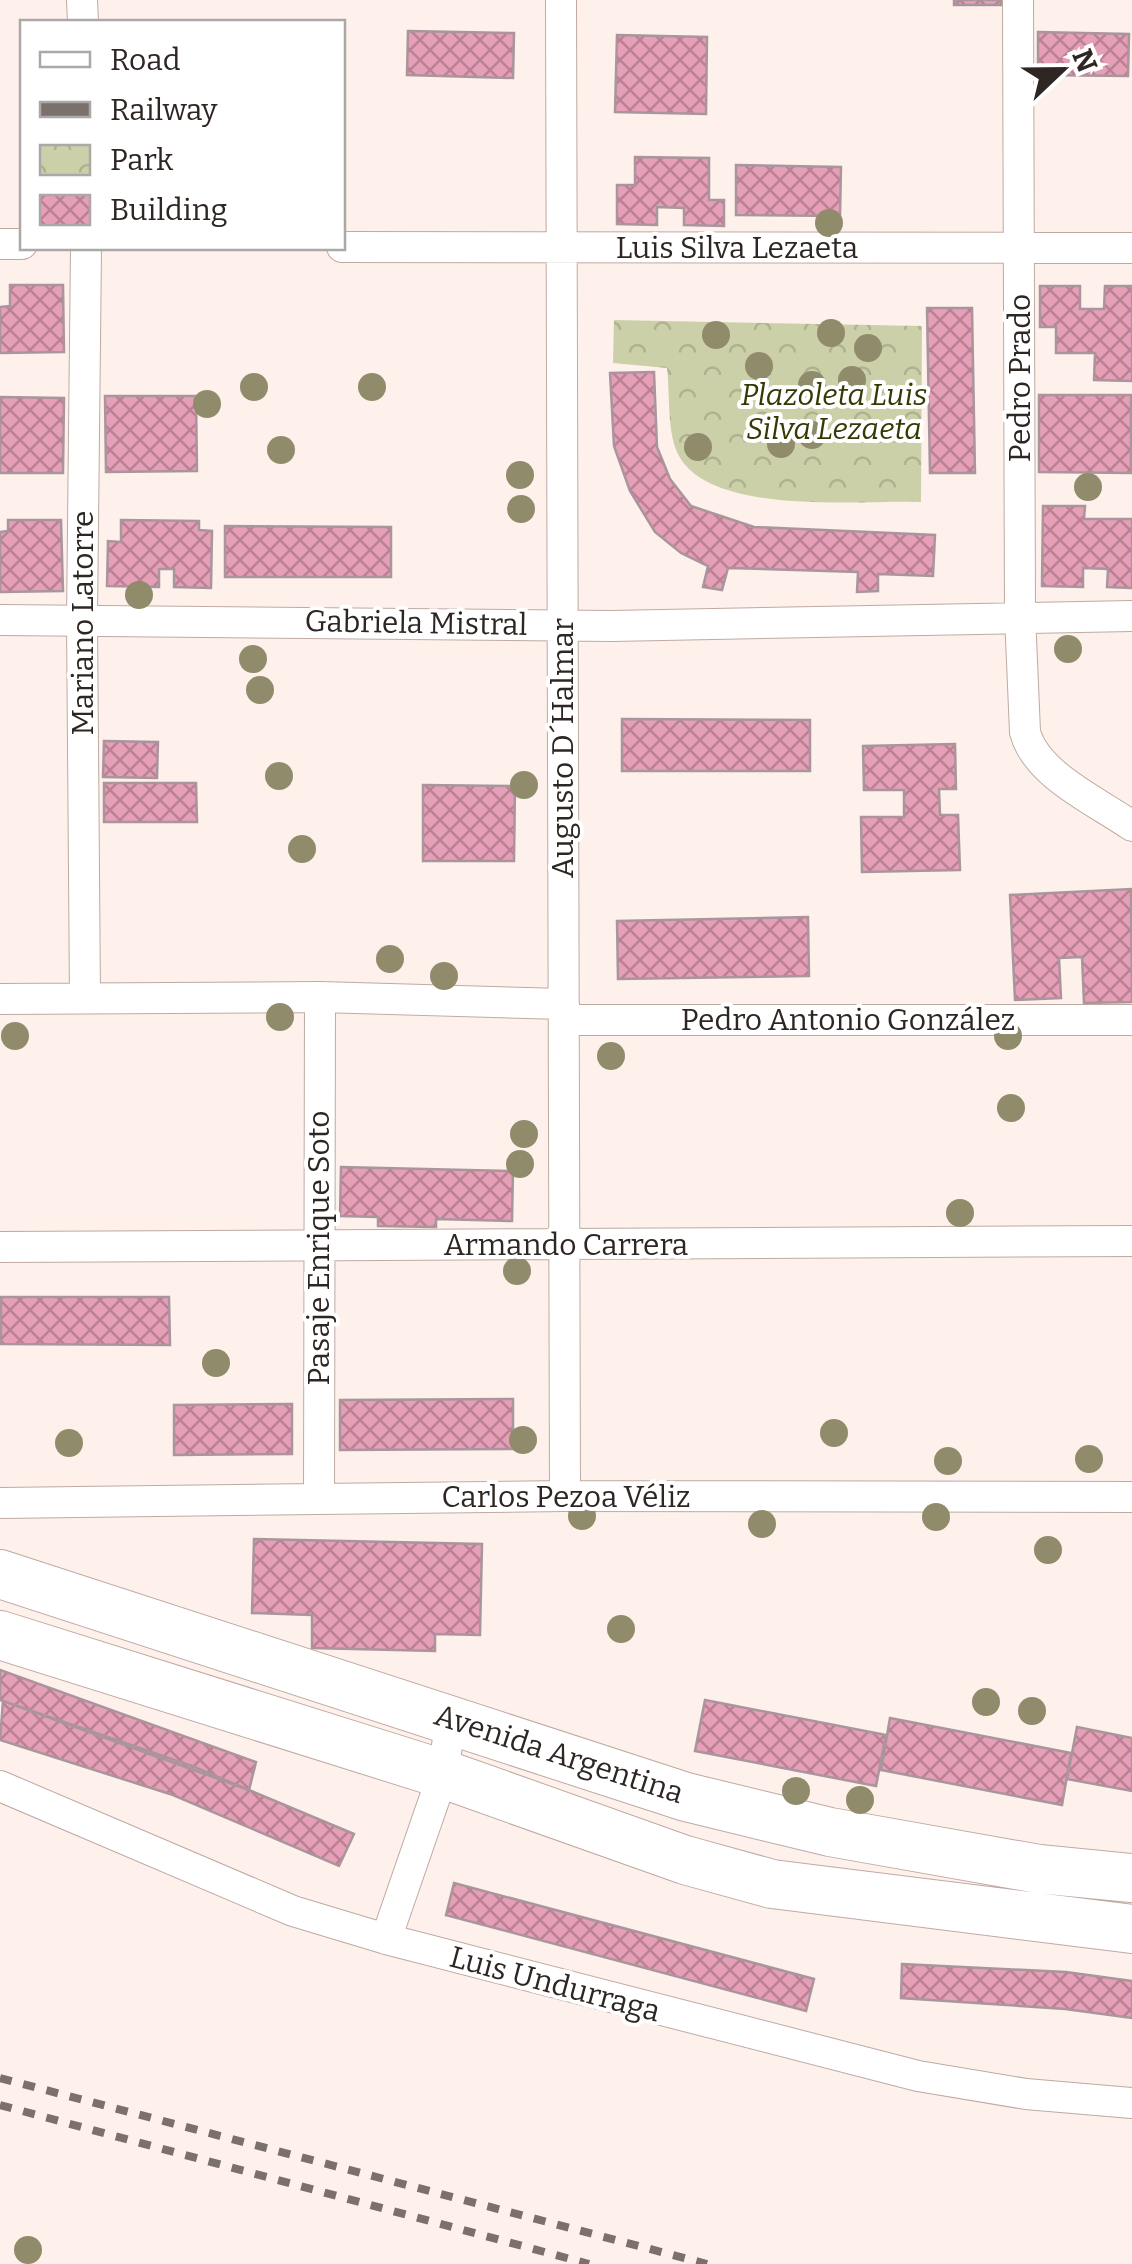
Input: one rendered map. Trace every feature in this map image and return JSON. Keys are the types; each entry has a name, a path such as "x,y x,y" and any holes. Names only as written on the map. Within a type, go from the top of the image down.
{"main road":[{"name":"Avenida Argentina","path":"0,1574 686,1796 785,1822 1039,1869 1132,1878"},
{"name":"Avenida Argentina","path":"0,1634 444,1774 685,1860 772,1884 1132,1929"}],"street":[{"name":"Augusto D´Halmar","path":"561,0 565,1496"},
{"name":"Pedro Prado","path":"1018,0 1020,616 1026,732 1034,754 1132,826"},
{"name":"Luis Silva Lezaeta","path":"345,246 1132,248"},
{"name":"Mariano Latorre","path":"84,998 82,619 86,250"},
{"name":"Gabriela Mistral","path":"0,620 563,626 1132,616"},
{"name":"Pedro Antonio González","path":"0,999 320,997 564,1012 1132,1020"},
{"name":"Pasaje Enrique Soto","path":"320,997 320,1499"},
{"name":"Armando Carrera","path":"0,1247 1132,1241"},
{"name":"Carlos Pezoa Véliz","path":"0,1503 565,1496 1132,1498"},
{"path":"386,1939 444,1774 451,1717"},
{"name":"Luis Undurraga","path":"0,1786 293,1911 386,1939 918,2076 1026,2094 1132,2103"}],"green space":[{"name":"Plazoleta Luis Silva Lezaeta","path":"614,320 922,326 921,502 787,501 719,487 693,473 674,443 667,368 613,363"}],"building":[{"path":"954,0 1001,0 1001,5 954,5"},
{"path":"408,31 514,33 513,78 407,75"},
{"path":"1038,32 1129,34 1128,76 1038,75"},
{"path":"617,35 707,37 706,114 615,112"},
{"path":"635,157 709,158 709,200 724,200 724,226 684,225 684,208 657,207 657,225 617,224 617,185 635,185"},
{"path":"736,165 841,167 840,216 736,215"},
{"path":"10,285 63,285 64,352 0,353 0,307 10,306"},
{"path":"1040,286 1080,286 1080,309 1104,309 1105,286 1132,286 1132,381 1094,380 1095,353 1056,353 1056,327 1040,327"},
{"path":"927,308 972,308 975,473 930,473"},
{"path":"654,372 657,447 670,479 691,506 754,527 935,535 933,576 878,574 878,591 857,592 858,572 728,568 722,590 703,587 708,566 681,553 655,532 630,491 614,446 610,373"},
{"path":"1039,395 1131,395 1131,473 1039,472"},
{"path":"105,396 196,396 197,471 106,472"},
{"path":"0,397 64,398 63,473 0,473"},
{"path":"1043,506 1085,506 1084,519 1132,519 1132,588 1107,587 1108,569 1083,568 1083,587 1042,586"},
{"path":"8,520 61,520 63,591 0,592 0,532 8,531"},
{"path":"121,520 199,521 199,530 212,531 211,588 174,587 174,569 159,569 159,587 107,586 108,541 121,542"},
{"path":"225,526 391,527 391,577 225,577"},
{"path":"622,719 810,720 810,771 622,771"},
{"path":"104,741 158,742 157,778 103,777"},
{"path":"955,744 956,789 939,789 940,815 958,815 960,870 862,872 861,817 904,817 904,790 864,790 863,746"},
{"path":"104,783 196,783 197,822 104,822"},
{"path":"423,785 515,786 514,861 423,861"},
{"path":"1131,889 1132,1002 1084,1003 1082,957 1059,958 1061,998 1015,1000 1010,895"},
{"path":"808,917 809,976 618,979 617,921"},
{"path":"341,1167 513,1171 512,1221 436,1219 436,1227 378,1226 378,1217 340,1216"},
{"path":"1,1297 169,1297 170,1345 1,1344"},
{"path":"513,1399 513,1449 340,1450 340,1400"},
{"path":"292,1404 292,1454 174,1455 174,1405"},
{"path":"254,1539 482,1544 480,1635 435,1634 435,1651 312,1648 312,1615 252,1613"},
{"path":"0,1670 256,1762 249,1790 0,1700"},
{"path":"705,1700 886,1735 876,1786 695,1751"},
{"path":"3,1701 192,1766 354,1834 339,1866 173,1795 0,1740"},
{"path":"890,1718 1071,1753 1062,1805 881,1770"},
{"path":"1077,1727 1132,1738 1132,1791 1067,1779"},
{"path":"454,1883 814,1979 806,2011 446,1915"},
{"path":"902,1964 1066,1972 1132,1981 1132,2018 1065,2009 901,1998"}],"railway":[{"path":"0,2078 707,2264"},
{"path":"0,2105 589,2264"}]}
